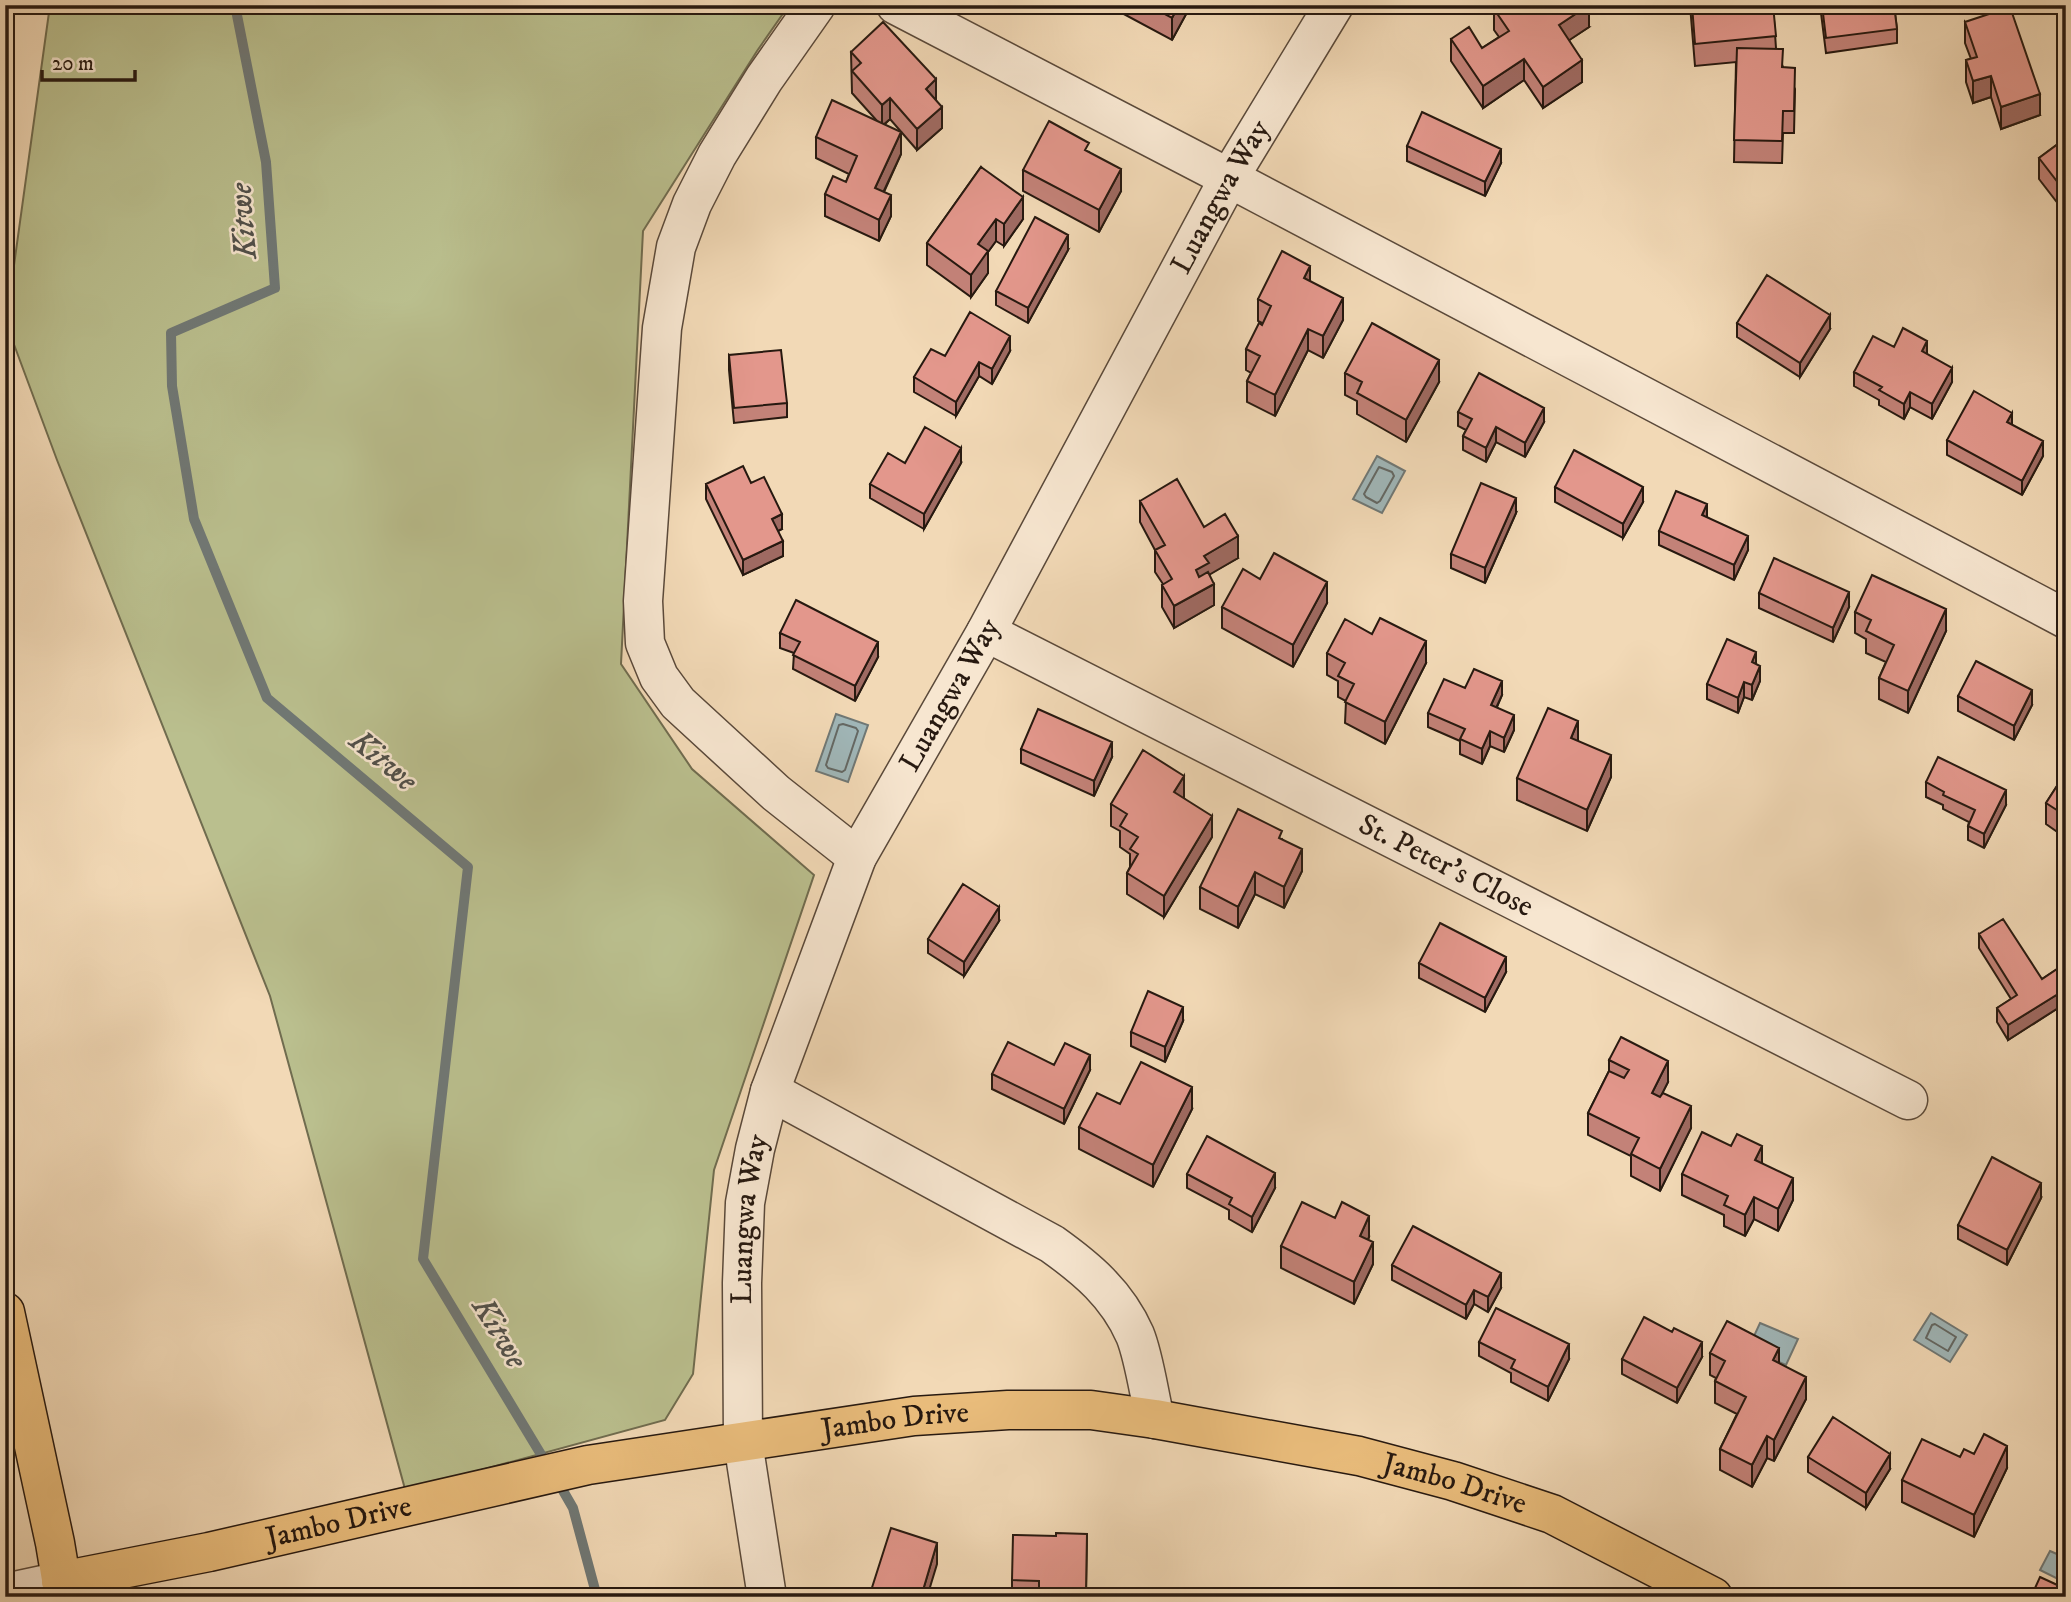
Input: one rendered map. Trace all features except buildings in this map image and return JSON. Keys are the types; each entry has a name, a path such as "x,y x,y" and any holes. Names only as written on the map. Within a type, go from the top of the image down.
{"main road":[{"path":"5,1312 62,1589"},
{"name":"Jambo Drive","path":"62,1589 209,1552 588,1465 914,1416 1009,1410 1091,1410 1359,1455 1452,1481 1552,1514 1713,1597"}],"street":[{"path":"816,5 764,79 717,155 692,204 676,247 662,328 643,601 645,643 659,677 678,703 776,793 856,858"},
{"path":"896,5 2066,619"},
{"name":"Luangwa Way","path":"767,1597 743,1442 742,1283 745,1203 770,1091 856,858 986,632 1228,178 1334,5"},
{"name":"St. Peter's Close","path":"986,632 1908,1100"},
{"path":"770,1091 1052,1244 1087,1268 1120,1306 1135,1336 1156,1419"},
{"path":"5,1593 62,1589"}],"green space":[{"path":"50,5 789,5 643,231 621,664 692,769 814,875 714,1170 693,1374 665,1420 405,1489 270,996 57,460 6,323"}],"water":[{"path":"1377,456 1405,471 1382,513 1353,499"},
{"path":"836,714 868,725 848,782 816,771"},
{"path":"1931,1313 1967,1335 1950,1362 1914,1340"},
{"path":"1760,1323 1798,1339 1786,1365 1748,1349"},
{"path":"2050,1551 2066,1558 2066,1583 2040,1570"}],"waterway":[{"name":"Kitwe","path":"235,5 266,162 275,288 171,333 172,386 194,519 267,698 468,867 423,1259 548,1466"},
{"name":"Kitwe","path":"558,1482 573,1508 597,1597"}]}
